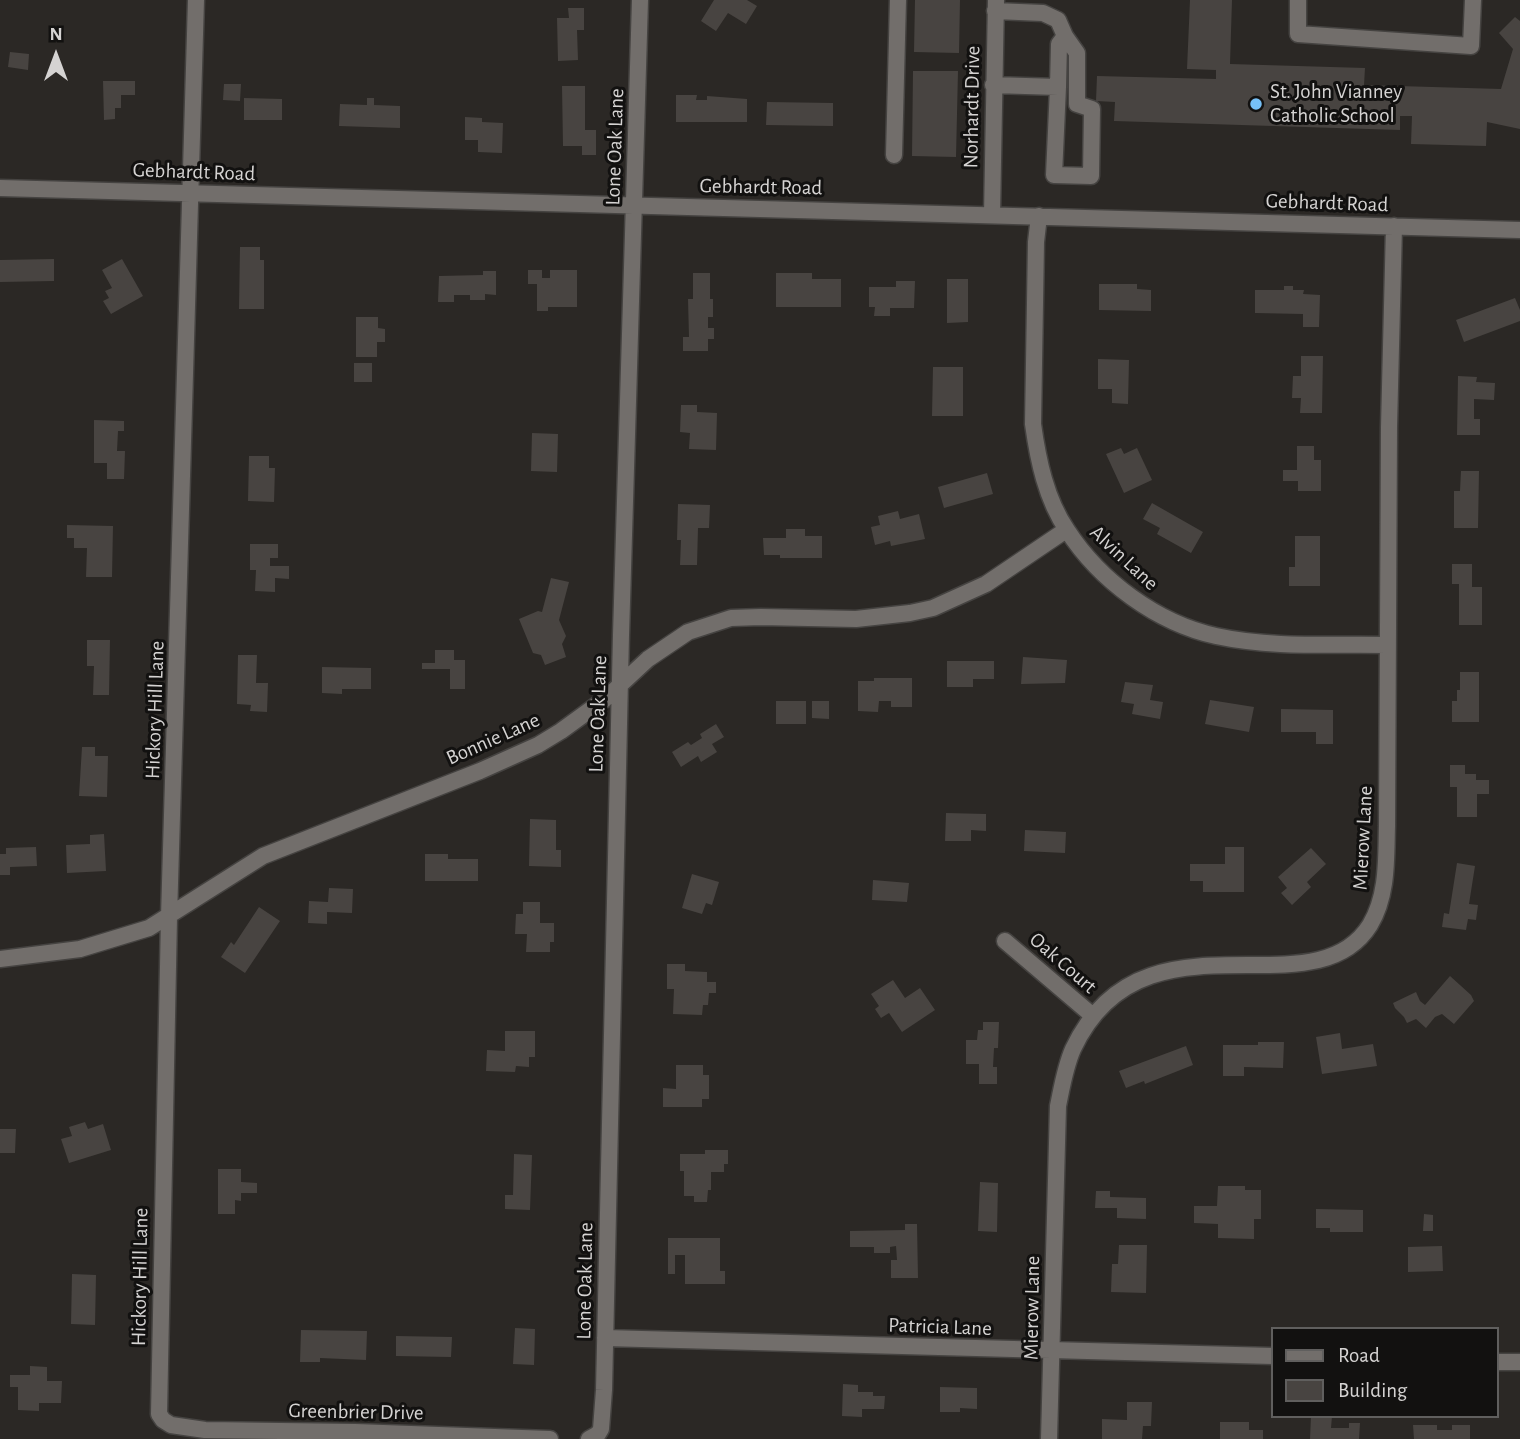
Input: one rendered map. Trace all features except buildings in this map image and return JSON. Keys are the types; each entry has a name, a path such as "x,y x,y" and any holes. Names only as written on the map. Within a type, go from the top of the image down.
{"street":[{"name":"Hickory Hill Lane","path":"163,1420 159,1414 158,1403 169,917 196,0"},
{"name":"Lone Oak Lane","path":"595,1434 606,1338 604,1310 639,0"},
{"path":"894,155 898,0"},
{"path":"1298,0 1298,34 1471,46 1474,0"},
{"path":"995,6 1018,12 1043,13 1058,20 1077,53 1077,104 1092,108 1091,176 1054,175 1059,44 1065,36"},
{"name":"Norhardt Drive","path":"992,215 995,6"},
{"path":"993,85 1058,87"},
{"name":"Gebhardt Road","path":"0,188 1520,230"},
{"name":"Alvin Lane","path":"1039,216 1033,424 1047,489 1066,530 1082,550 1122,590 1143,606 1191,629 1246,641 1387,645"},
{"name":"Mierow Lane","path":"1049,1439 1058,1106 1073,1049 1093,1016 1127,987 1150,976 1195,966 1279,964 1324,959 1356,941 1370,926 1384,888 1394,226"},
{"name":"Bonnie Lane","path":"0,960 104,943 149,928 263,856 480,771 538,745 605,699 648,659 688,632 731,618 856,620 933,608 985,584 1066,530"},
{"name":"Oak Court","path":"1005,941 1093,1016"},
{"name":"Patricia Lane","path":"606,1338 1272,1356"},
{"path":"1499,1362 1520,1362"},
{"name":"Greenbrier Drive","path":"163,1420 186,1428 205,1430 369,1432 550,1439"}],"place":[{"name":"St. John Vianney Catholic School","path":"1256,104"}]}
